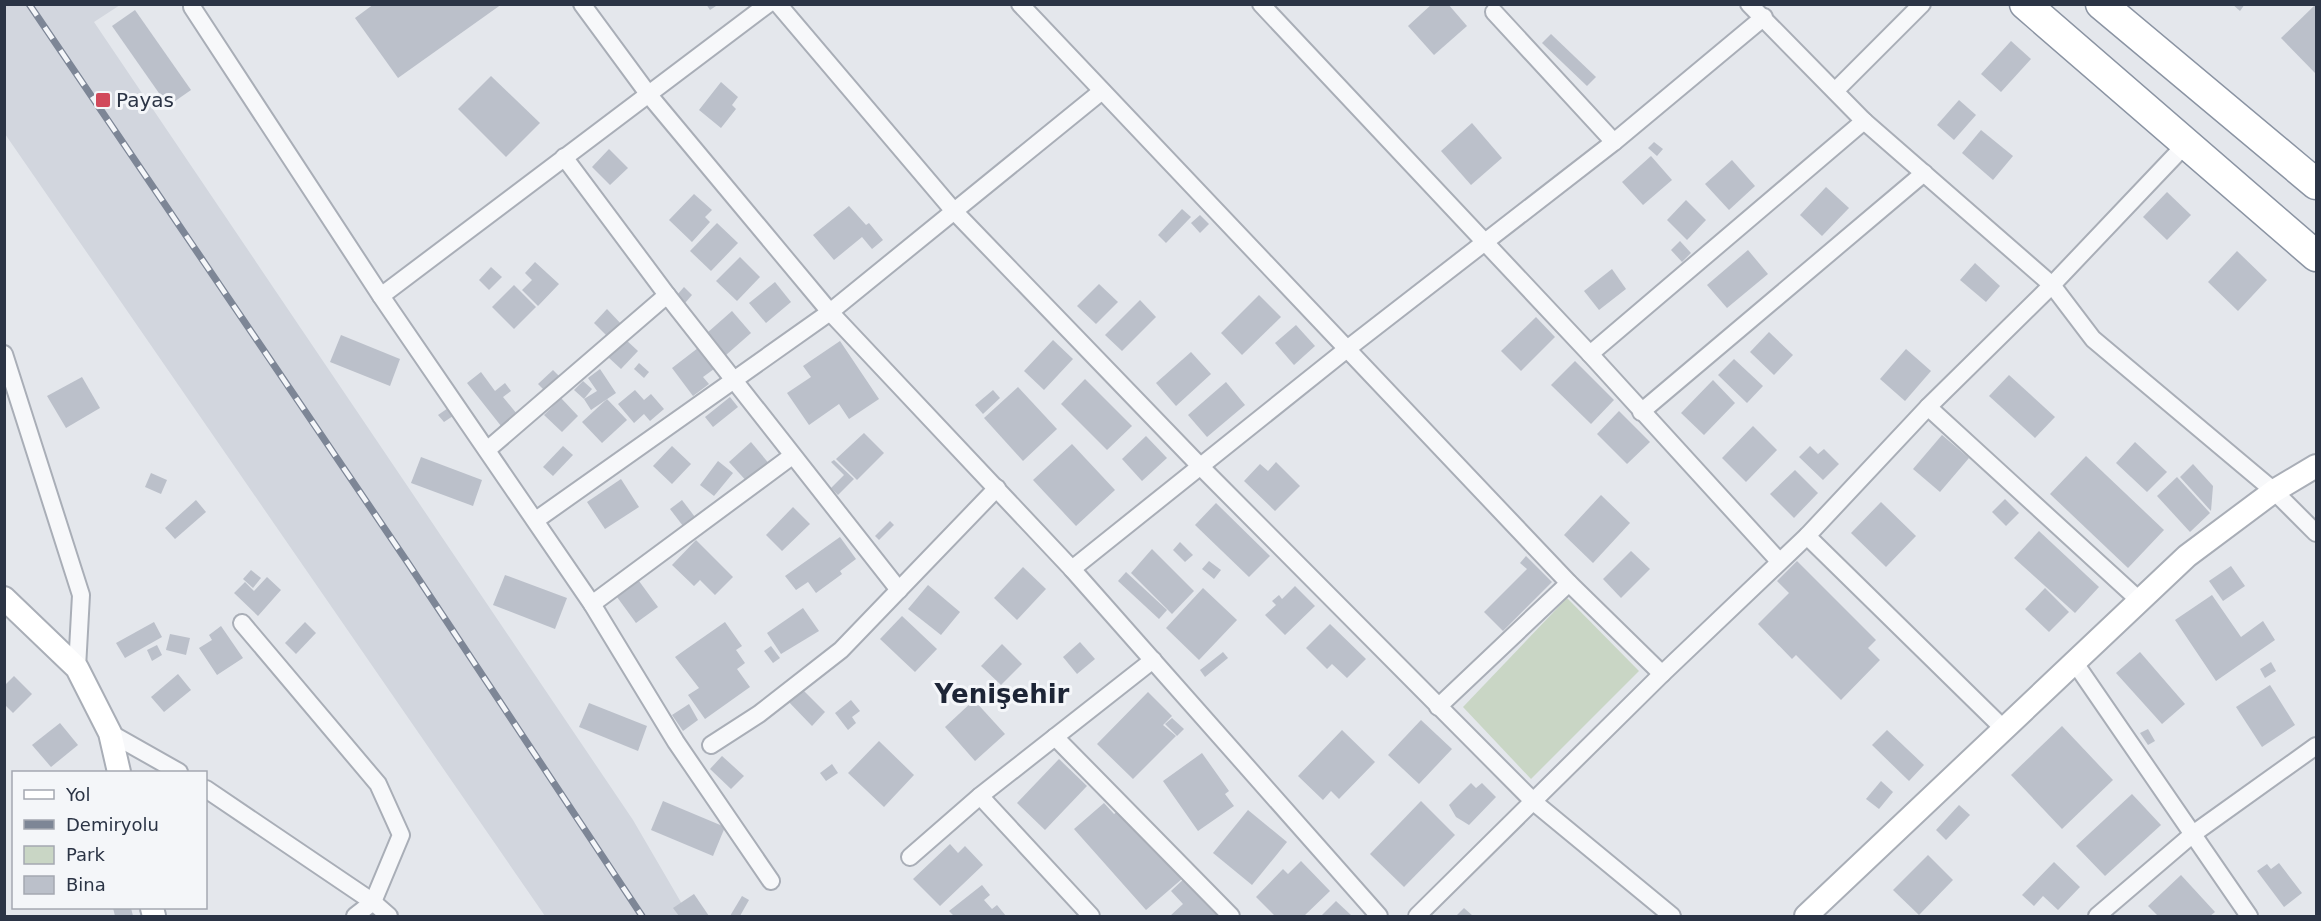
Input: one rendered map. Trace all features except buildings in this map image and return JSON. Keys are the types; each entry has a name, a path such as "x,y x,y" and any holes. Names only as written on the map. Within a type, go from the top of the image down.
{"highway":[{"path":"2025,4 2316,256"},
{"path":"2101,4 2316,184"}],"street":[{"path":"582,4 649,95 830,312 1072,569 1379,916"},
{"path":"381,296 768,4"},
{"path":"778,4 953,210 1200,466 1534,803 1672,916"},
{"path":"1020,4 1569,583 1662,674"},
{"path":"1261,4 1590,354 1779,561"},
{"path":"1749,4 1864,122 2052,285 2093,339 2274,491 2316,532"},
{"path":"1835,91 1922,4"},
{"path":"192,6 381,296 536,519 592,604 676,742 771,880"},
{"path":"1494,12 1614,142"},
{"path":"1072,569 1347,350 1614,142 1764,17"},
{"path":"536,519 830,312 1102,91"},
{"path":"1590,354 1864,122"},
{"path":"1417,916 1534,803 1662,674 1807,536 1928,407 2052,285 2186,144"},
{"path":"564,157 733,382 899,590"},
{"path":"1641,411 1924,173"},
{"path":"487,450 667,295"},
{"path":"4,354 81,595 77,668"},
{"path":"1928,407 2139,600"},
{"path":"592,604 792,456"},
{"path":"1806,916 2006,730 2187,556 2274,491 2316,466"},
{"path":"711,745 759,714 841,650 997,488"},
{"path":"1807,536 2006,730"},
{"path":"1438,707 1569,583"},
{"path":"4,598 77,668 110,733 119,771"},
{"path":"242,623 378,784 401,835 373,902 355,916"},
{"path":"910,857 980,796 1153,660"},
{"path":"2075,663 2250,916"},
{"path":"110,733 177,771"},
{"path":"1055,737 1231,916"},
{"path":"2097,916 2193,834 2316,747"},
{"path":"207,790 373,902 389,916"},
{"path":"980,796 1091,916"}],"shaded area":[{"path":"4,5 120,5 94,22 633,820 689,916 545,916 5,134"}],"green space":[{"path":"1567,598 1639,671 1531,779 1463,707"}],"railway":[{"path":"29,4 408,563 642,916"}],"place":[{"name":"Payas","path":"103,100"}],"district":[{"name":"Yenişehir","path":"1002,694"}]}
